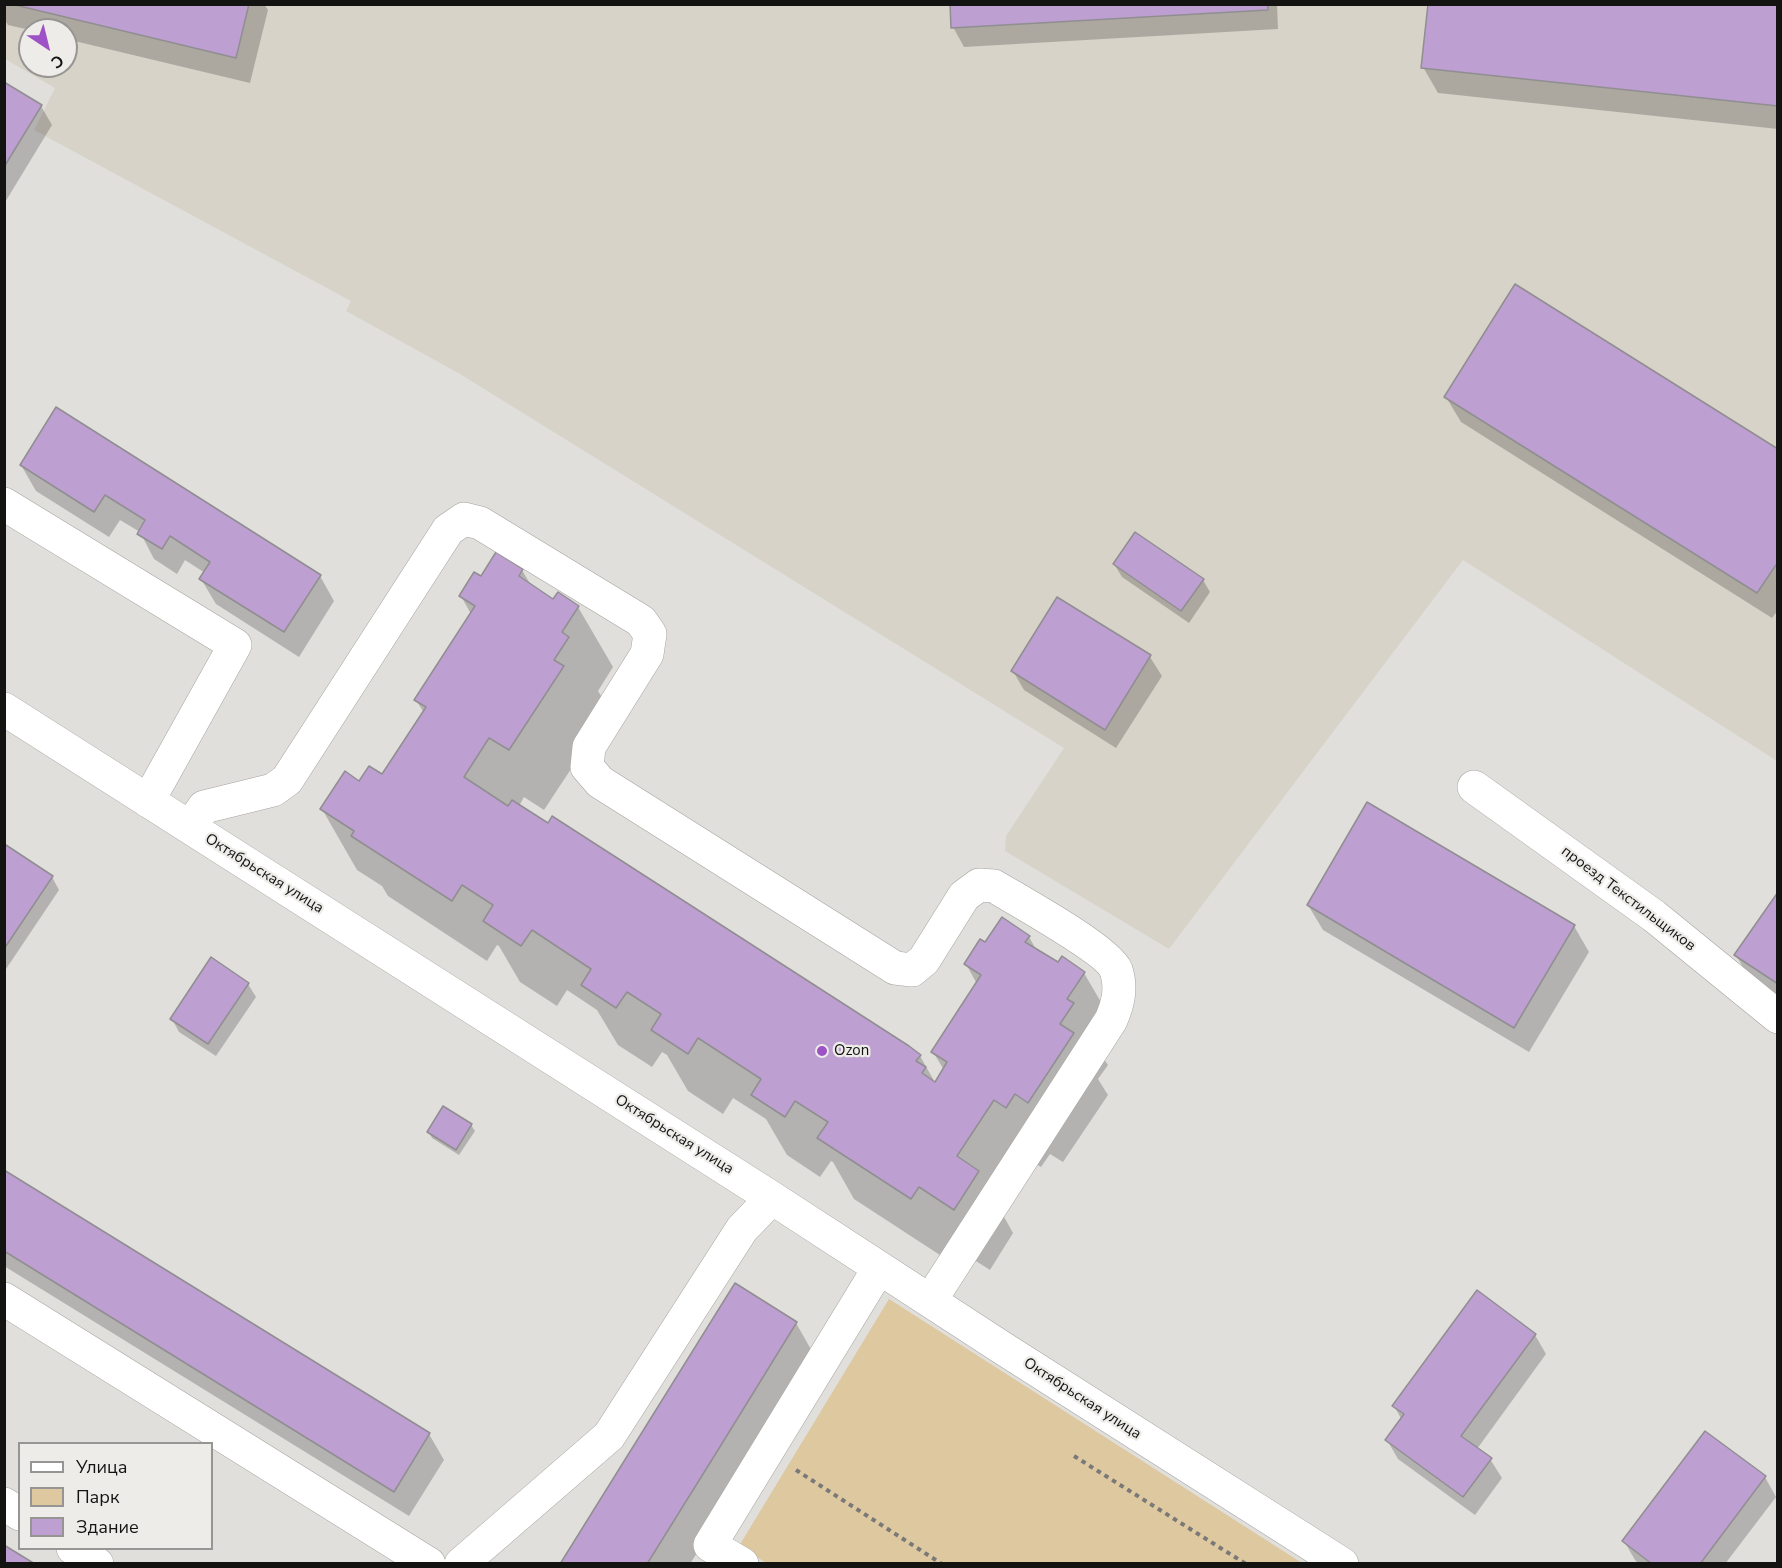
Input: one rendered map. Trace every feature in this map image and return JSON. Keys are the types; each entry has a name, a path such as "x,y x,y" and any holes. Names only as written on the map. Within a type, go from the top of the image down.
{"street":[{"path":"4,504 235,645 148,801"},
{"path":"190,827 204,807 273,790 287,780 448,530 464,519 480,523 641,621 650,634 647,654 589,747 587,767 600,782 895,969 912,970 924,960 964,896 979,885 994,886 1097,950 1115,969 1120,988 1118,1005 1111,1020 930,1301"},
{"name":"Октябрьская улица","path":"4,709 1342,1563"},
{"name":"проезд Текстильщиков","path":"1474,787 1654,916 1778,1017"},
{"path":"461,1563 609,1437 742,1229 772,1198"},
{"path":"742,1563 710,1545 879,1268"},
{"path":"4,1299 429,1563"},
{"path":"4,1504 18,1513"},
{"path":"76,1550 97,1563"}],"path":[{"path":"766,1452 942,1563"},
{"path":"1074,1456 1246,1563"}],"shaded area":[{"path":"5,4 1777,5 1777,761 1463,560 1169,949 1005,851 1006,836 1064,748 460,374 346,311 351,301 34,130 55,88 38,78 78,78 78,18 18,18 18,67 5,59"}],"green space":[{"path":"889,1299 1302,1563 768,1564 739,1546"}],"building":[{"path":"11,4 249,4 236,58 78,20 78,18"},
{"path":"950,4 1268,4 1268,10 951,28"},
{"path":"1428,4 1778,4 1778,106 1421,68"},
{"path":"4,82 42,105 4,167"},
{"path":"1515,284 1778,449 1778,562 1757,593 1444,397"},
{"path":"56,407 321,575 284,632 199,579 210,562 170,536 162,549 137,534 145,520 105,495 94,512 20,465"},
{"path":"1135,532 1204,579 1181,611 1113,564"},
{"path":"496,552 523,569 519,576 553,599 558,592 579,606 562,632 569,637 554,660 564,666 509,750 489,738 464,777 508,806 512,800 548,823 552,816 909,1046 921,1055 916,1061 926,1067 922,1073 935,1082 947,1062 931,1052 981,975 964,964 980,939 985,942 1002,917 1030,936 1025,942 1058,962 1062,956 1085,972 1067,999 1074,1003 1060,1024 1074,1033 1028,1103 1015,1094 1006,1108 994,1100 957,1156 979,1171 954,1210 919,1187 911,1199 817,1138 828,1122 795,1101 785,1117 751,1095 761,1079 698,1038 688,1054 651,1030 661,1014 627,992 616,1008 581,985 591,969 532,930 521,946 483,921 493,905 462,885 452,901 351,836 354,831 320,809 345,771 359,781 369,766 382,774 426,707 414,700 475,606 459,596 474,572 481,576"},
{"path":"1057,597 1151,655 1105,730 1011,671"},
{"path":"1367,802 1575,925 1514,1028 1307,905"},
{"path":"6,845 53,876 4,949 4,848"},
{"path":"1778,892 1778,984 1734,955"},
{"path":"211,957 249,983 208,1044 170,1019"},
{"path":"443,1106 472,1124 456,1150 427,1132"},
{"path":"4,1170 430,1433 394,1492 4,1251"},
{"path":"735,1283 797,1322 718,1450 647,1564 560,1564"},
{"path":"1477,1290 1536,1334 1461,1436 1492,1458 1463,1497 1385,1440 1404,1414 1392,1406"},
{"path":"1705,1431 1766,1476 1700,1564 1652,1564 1622,1541"},
{"path":"4,1545 35,1564 4,1564"}],"place":[{"name":"Ozon","path":"822,1051"}]}
